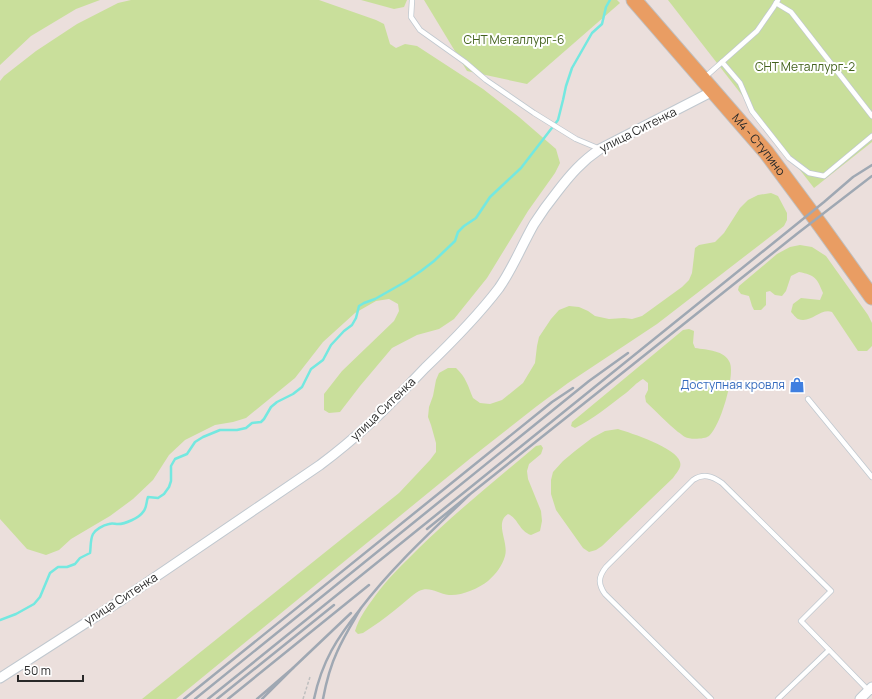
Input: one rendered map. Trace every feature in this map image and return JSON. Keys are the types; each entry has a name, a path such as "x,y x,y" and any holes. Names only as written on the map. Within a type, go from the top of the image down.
{"main road":[{"name":"М4 - Ступино","path":"634,0 766,152 872,297"}],"street":[{"name":"улица Ситенка","path":"0,678 181,560 320,465 351,440 383,411 473,319 490,299 509,272 535,223 566,180 590,155 713,91"},
{"path":"860,699 870,689"}],"lane":[{"path":"412,0 411,17 420,30 465,62 486,80 534,113 576,139 600,149"},
{"path":"702,79 757,31 777,1 791,12 872,116"},
{"path":"722,62 740,83 752,111 784,152 789,158 809,173 824,176 872,136"},
{"path":"808,399 872,477"},
{"path":"711,699 605,594 601,589 600,583 602,572 606,567 692,480 697,477 704,476 711,476 722,483 831,591 801,621 870,689"},
{"path":"778,699 829,650"}],"path":[{"path":"303,699 310,677"}],"green space":[{"path":"0,0 100,0 76,9 31,36 0,65"},
{"path":"131,0 319,0 376,20 384,24 390,44 396,48 405,44 417,46 483,89 519,117 556,149 560,163 555,173 528,211 487,278 454,319 439,329 417,335 392,348 340,412 329,413 324,410 324,394 342,371 394,321 399,311 398,304 389,299 376,301 355,313 323,342 295,378 246,418 215,425 185,440 169,455 153,480 133,499 110,516 71,539 59,550 46,555 27,549 0,519 0,81 4,76 36,51 77,24 118,3"},
{"path":"361,0 407,0 404,7 394,9"},
{"name":"СНТ Металлург-6","path":"424,0 617,0 620,3 527,84 467,71"},
{"name":"СНТ Металлург-2","path":"668,0 872,0 872,142 814,188"},
{"path":"771,193 778,196 787,213 787,220 784,226 657,324 568,383 537,406 472,457 176,699 142,699 399,493 430,460 436,452 436,443 428,417 429,407 439,373 448,368 456,368 464,378 473,398 480,403 490,404 502,400 523,383 535,363 539,337 559,310 569,306 579,307 595,316 609,319 632,319 642,316 682,287 689,280 692,273 695,248 699,245 715,242 724,233 740,208 748,200 758,195"},
{"path":"800,245 812,247 826,256 868,315 872,323 872,346 867,351 858,351 832,312 823,312 803,320 797,318 791,312 793,304 801,298 820,300 823,293 815,278 809,274 799,272 791,276 786,291 782,296 775,295 770,291 766,292 766,305 761,310 754,310 749,296 741,294 738,290 739,286 777,254 790,247"},
{"path":"689,329 694,331 693,343 695,348 720,353 728,359 730,363 731,370 726,401 718,423 709,436 690,439 674,429 646,402 645,396 648,390 648,383 643,379 601,412 575,428 571,426 572,422 683,330"},
{"path":"618,429 662,446 677,457 680,462 680,466 673,478 602,546 589,552 583,548 556,510 551,494 551,480 553,472 563,461 592,438 605,431"},
{"path":"541,445 543,448 541,454 529,464 527,471 528,479 541,511 542,521 540,531 531,535 527,533 521,528 514,518 508,514 502,522 506,551 505,556 494,576 488,581 474,589 454,595 427,589 419,591 375,625 363,633 358,634 355,631 369,604 396,571 463,508 536,446"}],"waterway":[{"path":"0,620 16,614 34,604 40,597 50,573 58,567 67,567 75,564 80,558 90,553 92,536 97,529 111,524 128,522 141,514 146,507 148,497 158,498 164,494 171,481 171,466 175,459 187,454 195,442 220,430 237,430 246,428 252,423 261,422 271,407 302,387 311,369 323,360 331,345 352,325 356,318 359,306 405,282 434,261 455,241 458,232 476,218 490,197 521,168 558,120 572,68 592,33 602,24 606,7 610,0"}],"railway":[{"path":"208,699 853,177 872,165"},
{"path":"469,495 798,233 872,176"},
{"path":"195,699 589,381 628,353"},
{"path":"184,699 552,402 573,388"},
{"path":"361,608 399,563 469,495 427,529"},
{"path":"228,699 369,585"},
{"path":"217,699 334,605"},
{"path":"314,699 317,685 326,661 338,640 361,608 340,646 328,675 323,699"},
{"path":"293,668 351,613"},
{"path":"257,699 293,668 262,699"}],"place":[{"name":"Доступная кровля","path":"797,385"}]}
